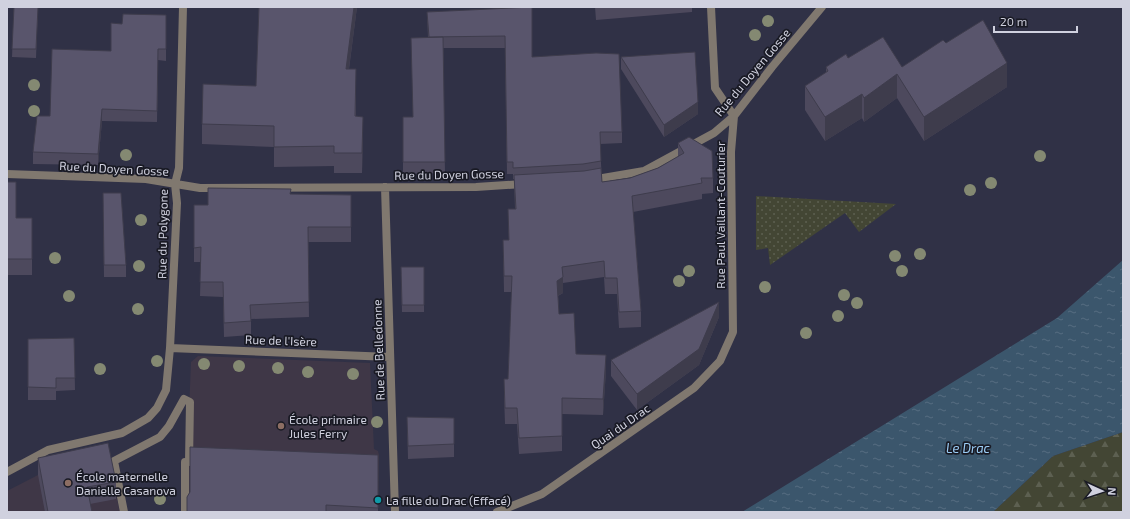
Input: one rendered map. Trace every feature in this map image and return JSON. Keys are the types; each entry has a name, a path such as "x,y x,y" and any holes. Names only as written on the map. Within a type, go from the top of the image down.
{"street":[{"name":"Rue du Polygone","path":"7,472 48,450 122,433 148,418 157,408 166,390 170,348 177,203 175,184 179,168 183,7"},
{"path":"711,7 715,88 734,116"},
{"name":"Rue du Doyen Gosse","path":"584,181 644,171 714,133 734,116 772,67 822,7"},
{"name":"Rue Paul Vaillant-Couturier","path":"733,332 731,152 734,116"},
{"name":"Rue du Doyen Gosse","path":"7,174 146,179 200,188 476,187 530,184"},
{"name":"Rue de Belledonne","path":"385,187 395,512"},
{"name":"Quai du Drac","path":"497,512 542,494 694,388 720,361 733,332"},
{"name":"Rue de l'Isère","path":"170,348 390,356"},
{"path":"124,512 114,461 160,437 169,426 184,399 190,402 190,462 185,462 185,512"}],"shaded area":[{"name":"École primaire Jules Ferry","path":"198,356 370,363 374,449 378,451 379,455 378,512 185,512 191,362"},
{"name":"École maternelle Danielle Casanova","path":"108,460 120,512 7,512 7,491 38,475"}],"green space":[{"path":"756,196 896,204 859,232 845,213 770,265 768,248 756,250"},
{"path":"1123,432 1123,512 993,512 1053,456"}],"water":[{"name":"Le Drac","path":"1123,260 1123,432 1053,456 993,512 742,512 1057,318"}],"building":[{"path":"14,7 38,7 36,49 12,49"},
{"path":"259,7 354,7 346,69 356,69 355,116 363,117 362,153 334,153 334,146 274,147 274,126 202,124 203,84 256,86"},
{"path":"532,7 532,57 596,53 619,54 622,132 600,132 601,161 583,164 513,168 513,162 507,162 505,36 429,37 427,12"},
{"path":"123,14 166,15 166,49 158,49 157,111 102,109 98,154 33,152 37,116 50,116 52,49 111,51 111,23 122,24"},
{"path":"983,20 1007,63 924,117 897,74 864,98 862,94 825,117 805,86 828,71 826,67 846,54 848,58 883,37 902,67 943,40 946,43"},
{"path":"443,37 445,162 403,162 403,117 413,117 411,38"},
{"path":"695,52 698,102 664,125 621,57"},
{"path":"689,137 712,151 713,178 701,178 702,183 632,196 641,311 619,312 617,278 605,278 604,261 562,267 563,277 557,281 559,314 574,313 576,354 606,355 603,399 562,398 562,436 519,438 517,408 505,408 504,379 508,379 512,276 504,276 503,240 509,240 508,209 516,209 514,175 584,171 601,168 602,182 630,178 658,168 684,153 678,143"},
{"path":"7,182 16,182 16,218 32,218 32,259 7,259"},
{"path":"208,188 291,189 290,194 351,195 351,227 308,227 309,302 250,305 251,321 224,323 223,282 200,282 201,247 194,248 194,205 208,205"},
{"path":"103,193 121,193 126,265 104,265"},
{"path":"401,267 424,267 424,305 402,305"},
{"path":"719,302 699,349 637,394 611,360"},
{"path":"74,338 75,378 56,378 56,388 28,387 28,339"},
{"path":"407,417 454,418 454,444 408,446"},
{"path":"108,443 116,482 87,487 92,512 48,512 38,458"},
{"path":"190,447 378,455 378,508 326,505 326,512 187,512 187,497 190,492"}],"place":[{"name":"École primaire Jules Ferry","path":"281,426"},
{"name":"École maternelle Danielle Casanova","path":"68,483"},
{"name":"La fille du Drac (Effacé)","path":"378,500"}]}
